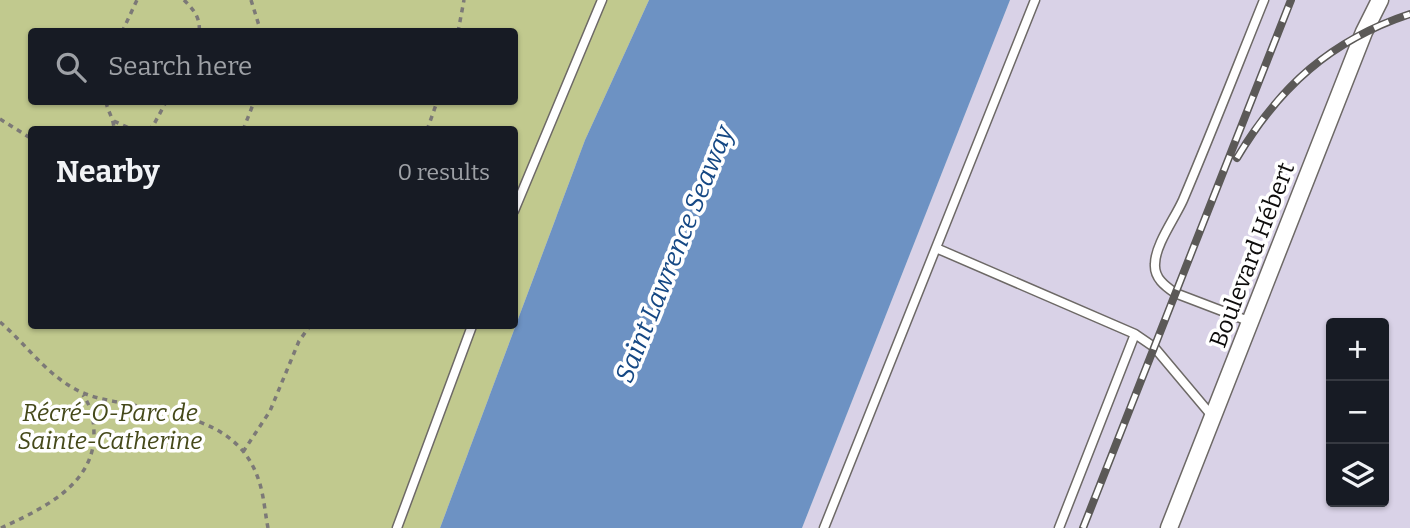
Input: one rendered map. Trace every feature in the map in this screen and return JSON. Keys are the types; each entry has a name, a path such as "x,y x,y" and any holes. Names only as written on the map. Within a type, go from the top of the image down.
{"street":[{"name":"Boulevard Hébert","path":"1170,528 1375,2"}],"lane":[{"path":"518,201 602,0"},
{"path":"824,528 1035,0"},
{"path":"1251,322 1175,293 1156,275 1155,264 1158,249 1182,202 1264,0"},
{"path":"936,248 1135,334 1154,347 1213,417"},
{"path":"397,528 470,329"},
{"path":"1059,528 1135,334"}],"path":[{"path":"124,28 137,0"},
{"path":"184,0 196,13 200,28"},
{"path":"251,0 260,28"},
{"path":"459,28 464,0"},
{"path":"107,105 114,126"},
{"path":"153,126 164,105"},
{"path":"245,126 253,105"},
{"path":"428,126 436,105"},
{"path":"0,119 28,136"},
{"path":"114,121 125,126"},
{"path":"0,322 51,371 82,393 183,417 216,428 229,436 243,453 259,481 268,528"},
{"path":"243,453 270,411 299,341 308,329"},
{"path":"1,528 57,498 84,473 94,442 94,421 89,404 82,393"}],"shaded area":[{"path":"1010,0 1410,0 1410,528 802,528"}],"green space":[{"name":"Récré-O-Parc de Sainte-Catherine","path":"0,0 649,0 585,140 518,319 518,126 28,126 28,329 514,329 440,528 0,528"}],"water":[{"name":"Saint Lawrence Seaway","path":"649,0 1010,0 802,528 440,528 514,329 518,329 518,319 585,140"}],"railway":[{"path":"1083,528 1291,0"},
{"path":"1237,158 1271,109 1310,69 1356,37 1410,14"}]}
